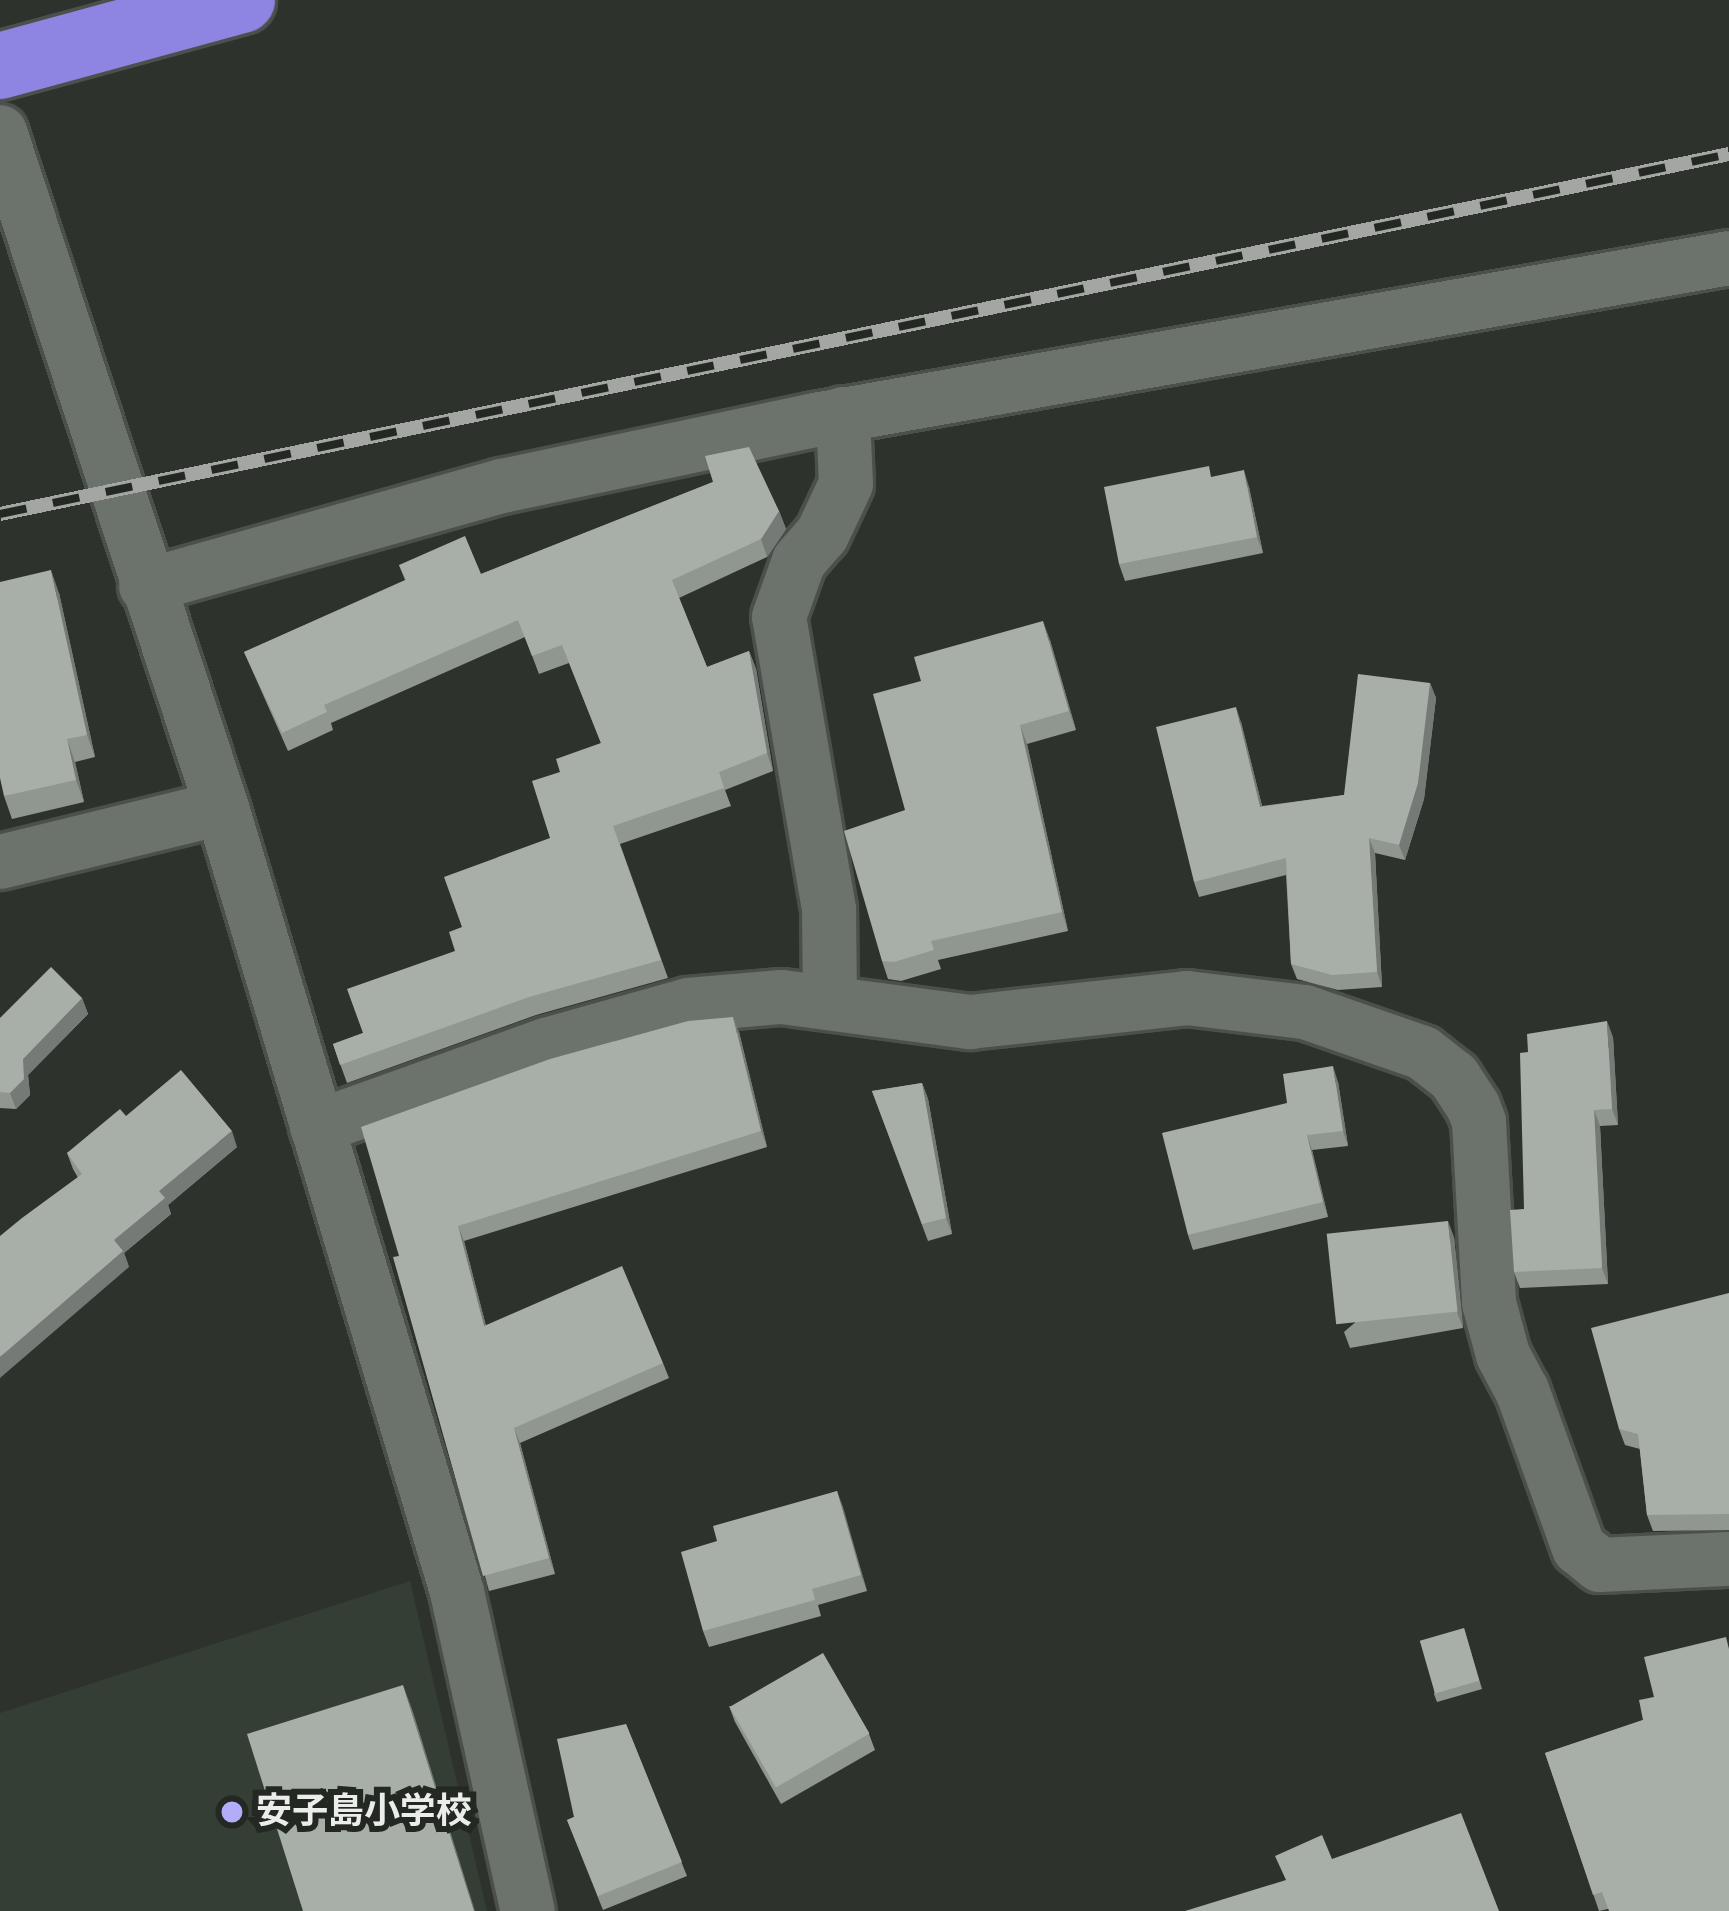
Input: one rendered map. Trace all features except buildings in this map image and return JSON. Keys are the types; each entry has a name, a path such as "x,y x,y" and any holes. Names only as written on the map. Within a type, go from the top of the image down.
{"highway":[{"path":"0,65 242,0"}],"street":[{"path":"0,132 222,808 458,1592 528,1911"},
{"path":"146,586 502,486 843,415 1729,257"},
{"path":"830,1001 829,909 779,617 799,561 822,535 847,484 843,415"},
{"path":"0,862 222,808"},
{"path":"317,1127 546,1046 688,1005 782,998 970,1022 1186,998 1306,1012 1440,1064 1467,1095 1479,1122 1489,1303 1573,1540 1600,1564 1729,1558"}],"shaded area":[{"name":"安子島小学校","path":"410,1581 487,1911 0,1911 0,1713"}],"railway":[{"path":"0,514 1729,154"}],"place":[{"name":"安子島小学校","path":"232,1812"}]}
